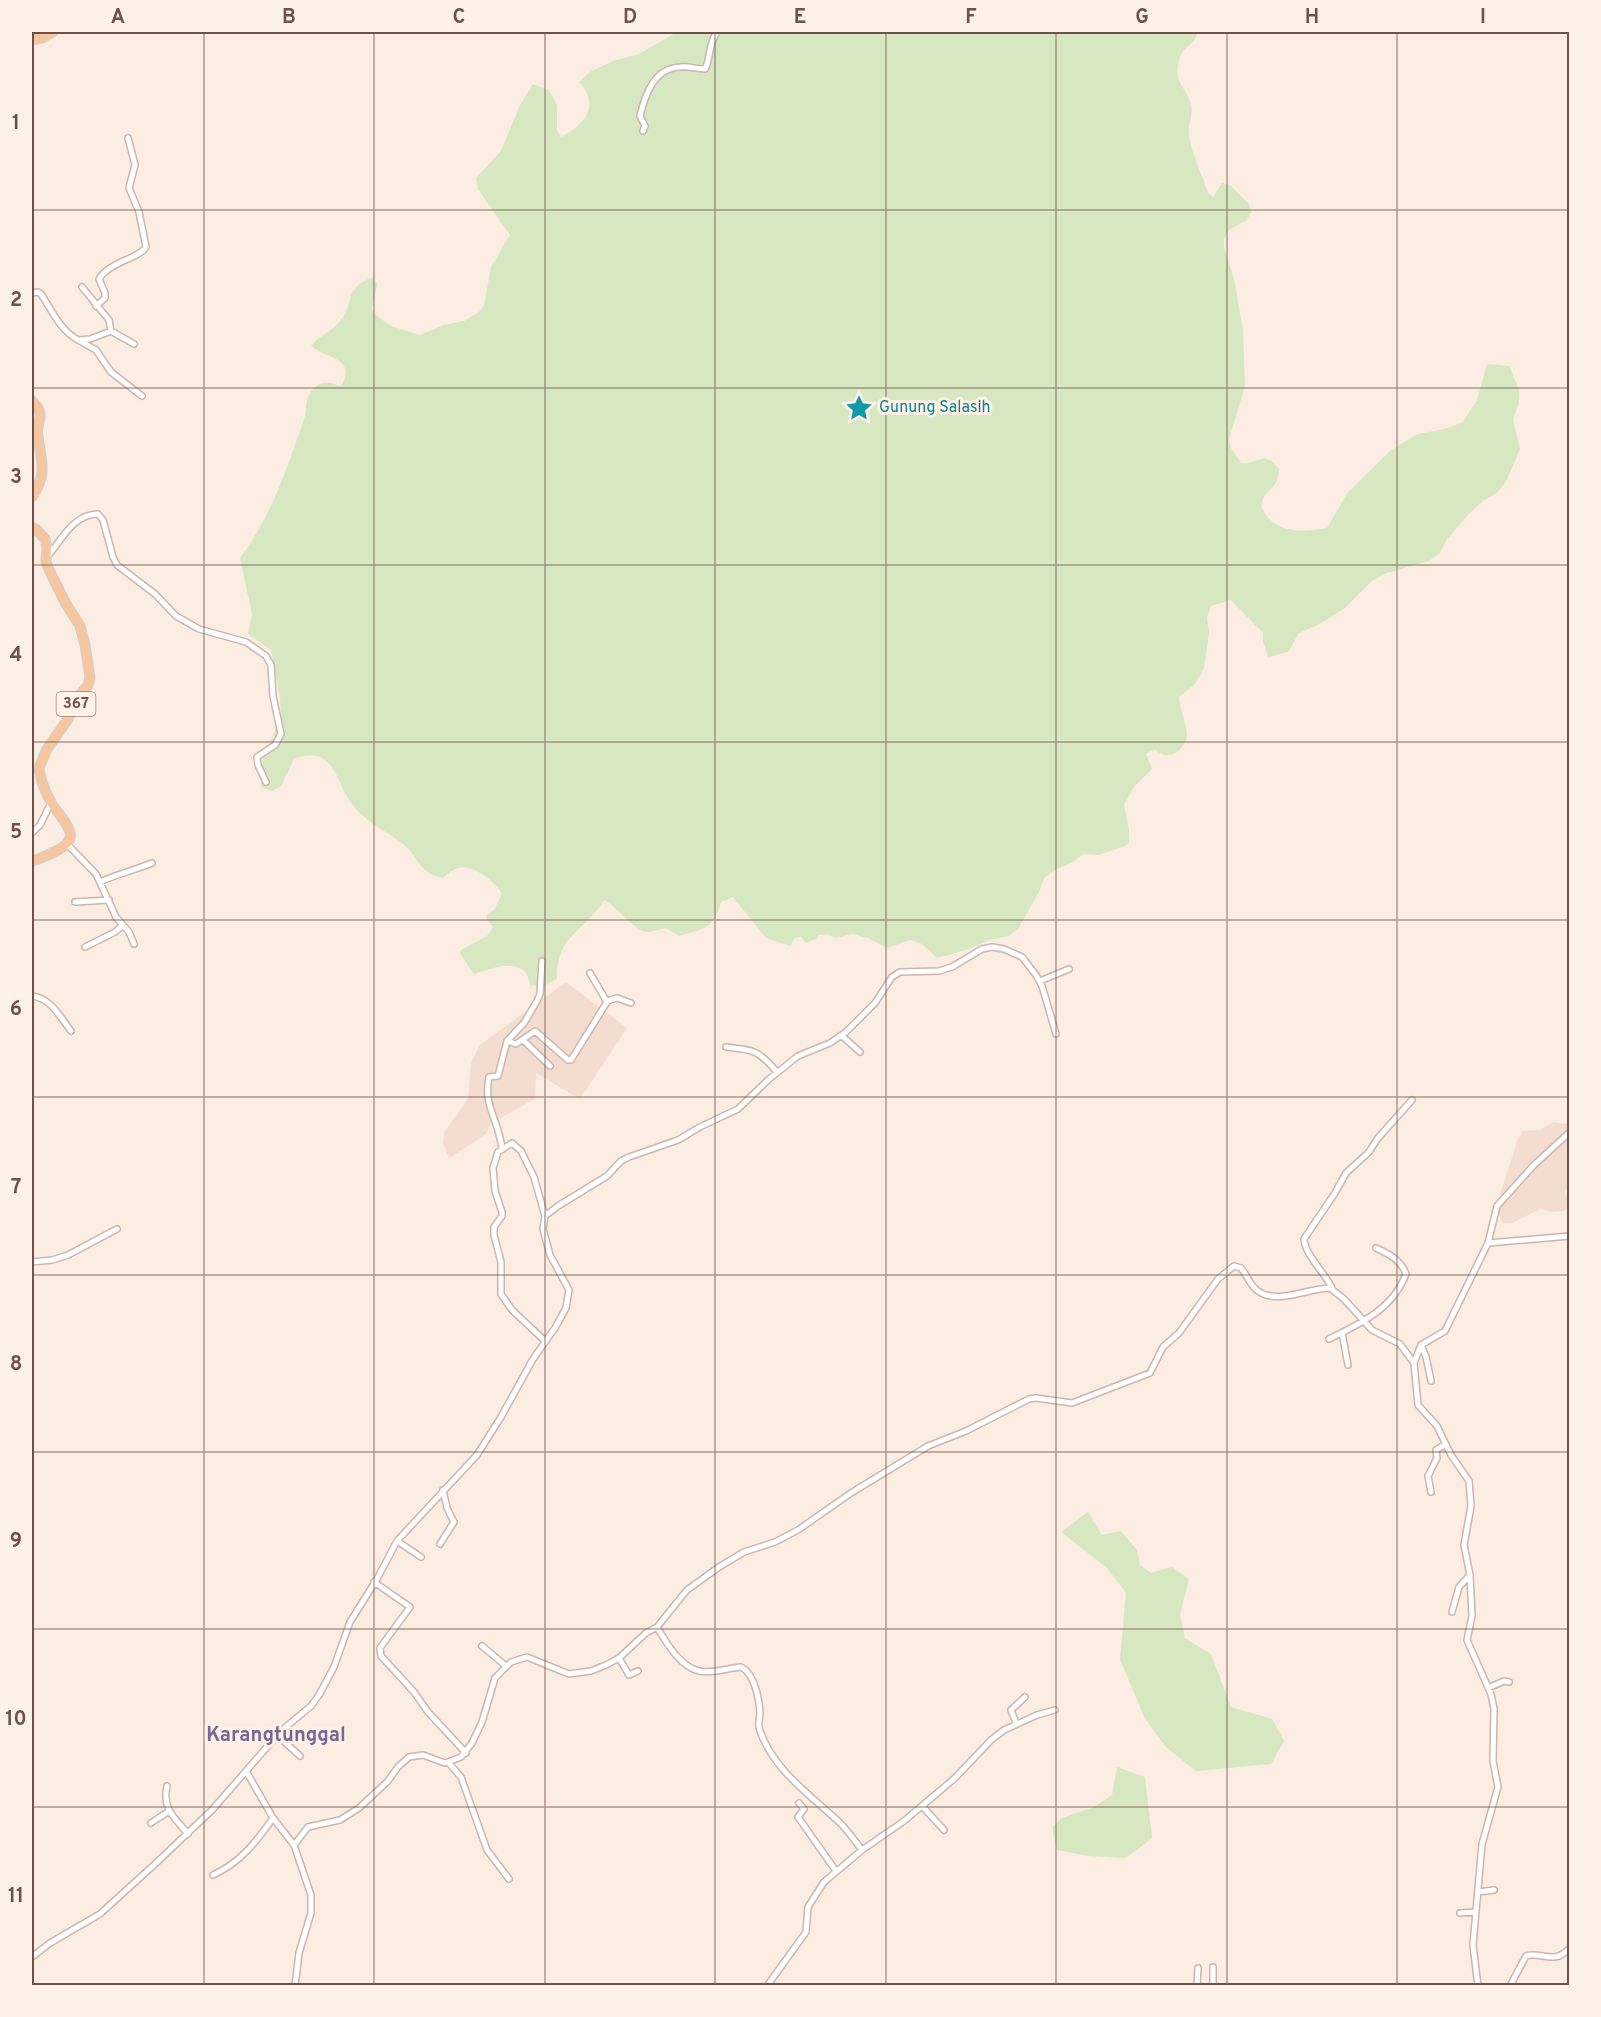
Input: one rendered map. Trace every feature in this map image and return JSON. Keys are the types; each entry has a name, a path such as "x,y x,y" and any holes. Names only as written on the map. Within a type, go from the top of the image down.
{"main road":[{"path":"32,40 42,38 52,32"},
{"path":"32,401 41,414 37,434 43,468 32,497"},
{"name":"367","path":"32,527 45,539 46,558 50,572 80,626 86,645 90,677 88,685 80,694 68,719 47,749 41,762 40,776 51,803 63,816 69,828 70,836 67,844"},
{"path":"32,861 67,844"}],"street":[{"path":"644,131 645,126 640,116 653,82 666,70 674,67 705,69 708,65 708,50 717,32"},
{"path":"96,306 105,298 100,281 102,274 119,261 142,252 146,247 140,212 129,188 135,165 128,138"},
{"path":"82,287 110,321 111,331"},
{"path":"32,292 41,294 56,320 78,340 96,350 111,372 142,396"},
{"path":"78,340 90,339 111,331"},
{"path":"111,331 134,344"},
{"path":"46,558 70,527 84,517 98,514 103,520 117,565 155,594 176,616 191,626 246,642 264,653 271,665 273,696 281,734 278,742 257,757 266,782"},
{"path":"32,833 40,825 51,803"},
{"path":"67,844 92,868 134,944"},
{"path":"100,882 152,863"},
{"path":"75,902 109,900"},
{"path":"85,946 115,932 122,926"},
{"path":"545,1216 607,1176 629,1156 678,1140 710,1121 738,1109 777,1071 798,1056 842,1036 875,1003 897,973 939,971 952,967 982,949 997,948 1022,957 1040,981 1056,1034"},
{"path":"502,1149 501,1136 487,1101 489,1077 498,1076 507,1041 524,1023 537,1001 540,994 542,961"},
{"path":"1040,981 1069,969"},
{"path":"590,973 607,1001"},
{"path":"32,996 40,997 48,1002 71,1031"},
{"path":"507,1041 516,1044 535,1031 571,1060 607,1001 617,998 631,1003"},
{"path":"842,1036 860,1052"},
{"path":"523,1040 550,1066"},
{"path":"726,1047 755,1051 777,1071"},
{"path":"1412,1100 1378,1138 1369,1152 1346,1173 1304,1239 1305,1247 1333,1290 1375,1332 1400,1344 1414,1363"},
{"path":"1478,1986 1473,1945 1482,1844 1498,1787 1493,1761 1494,1709 1488,1688 1467,1640 1472,1616 1470,1575 1464,1545 1471,1506 1469,1481 1437,1426 1418,1405 1414,1363 1420,1346 1445,1331 1488,1243 1497,1206 1569,1132"},
{"path":"32,1957 50,1943 100,1914 188,1834 277,1735 311,1706 334,1667 345,1630 397,1541 464,1470 483,1445 564,1313 570,1295 550,1255 543,1229 545,1216 534,1177 521,1151 513,1143 502,1149 495,1158 493,1173 495,1191 502,1212 502,1216 494,1227 501,1263 501,1294 512,1310 545,1341"},
{"path":"32,1262 52,1260 68,1255 117,1229"},
{"path":"1488,1243 1568,1237 1569,1244"},
{"path":"1329,1339 1364,1322 1385,1306 1402,1283 1406,1274 1404,1268 1394,1258 1376,1248"},
{"path":"294,1845 308,1827 340,1820 359,1808 410,1757 423,1755 441,1762 457,1760 466,1752 482,1722 495,1678 506,1666 520,1658 526,1657 564,1674 575,1674 606,1665 619,1658 640,1638 657,1627 687,1590 707,1575 744,1552 776,1542 798,1530 851,1493 928,1446 966,1431 1029,1399 1039,1398 1072,1403 1150,1373 1162,1347 1179,1332 1218,1279 1234,1266 1241,1268 1255,1289 1267,1295 1295,1295 1325,1288 1333,1290"},
{"path":"1342,1333 1348,1365"},
{"path":"1420,1346 1426,1357 1431,1381"},
{"path":"1431,1492 1428,1473 1437,1458 1436,1450 1446,1444"},
{"path":"440,1544 454,1522 447,1508 443,1490"},
{"path":"397,1541 421,1557"},
{"path":"1452,1612 1459,1587 1470,1575"},
{"path":"374,1582 408,1604 410,1608 380,1648 381,1656 414,1692 428,1712 466,1752"},
{"path":"657,1627 681,1659 696,1670 704,1672 741,1667 748,1672 753,1681 759,1704 759,1729 776,1759 799,1786 838,1821 862,1850"},
{"path":"482,1646 506,1666"},
{"path":"619,1658 629,1675 638,1671"},
{"path":"1488,1688 1504,1681 1509,1682"},
{"path":"1016,1723 1011,1710 1025,1697"},
{"path":"767,1986 807,1930 806,1914 814,1896 824,1882 862,1850 922,1806 963,1770 991,1740 1016,1723 1055,1710"},
{"path":"277,1735 300,1756"},
{"path":"448,1762 461,1777 487,1850 509,1879"},
{"path":"246,1771 273,1818 294,1845 310,1895 312,1907 299,1953 295,1986"},
{"path":"167,1786 165,1798 169,1811 188,1834"},
{"path":"799,1803 804,1809 798,1817 836,1871"},
{"path":"922,1806 945,1830"},
{"path":"151,1823 169,1811"},
{"path":"213,1875 230,1866 247,1852 273,1818"},
{"path":"1478,1892 1494,1890"},
{"path":"1460,1914 1476,1912"},
{"path":"1510,1986 1526,1956 1532,1954 1550,1958 1564,1953 1569,1948"},
{"path":"1213,1967 1213,1986"},
{"path":"1197,1986 1198,1968"}],"shaded area":[{"path":"566,982 627,1028 580,1099 536,1073 535,1099 491,1123 486,1134 449,1158 443,1142 445,1131 468,1099 471,1063 480,1045"},
{"path":"1554,1122 1569,1123 1569,1184 1565,1191 1569,1206 1564,1211 1553,1212 1540,1209 1512,1223 1503,1223 1499,1215 1499,1198 1518,1139 1523,1131 1540,1130"}],"green space":[{"path":"677,32 1198,32 1180,57 1177,73 1191,104 1189,132 1192,150 1208,193 1213,197 1222,183 1230,185 1249,204 1251,212 1247,220 1229,230 1224,239 1243,330 1245,386 1229,439 1231,448 1241,463 1265,458 1279,469 1274,485 1262,502 1266,515 1278,526 1286,529 1302,531 1327,528 1348,492 1391,450 1418,434 1445,429 1463,422 1477,400 1487,364 1509,366 1519,389 1519,403 1513,419 1520,449 1506,482 1498,492 1484,500 1467,516 1447,539 1440,553 1429,561 1387,573 1372,581 1344,609 1318,625 1299,633 1288,652 1268,657 1263,633 1231,600 1211,606 1207,618 1209,633 1204,668 1195,684 1179,697 1187,734 1185,741 1182,747 1169,755 1164,755 1154,749 1146,754 1152,769 1134,787 1124,805 1129,843 1098,855 1083,854 1044,878 1039,892 1018,929 1009,936 989,940 969,949 937,958 922,944 910,940 887,948 868,938 853,934 835,938 828,934 818,935 816,939 806,943 801,937 795,938 790,946 766,938 733,897 721,902 715,918 707,927 679,936 666,928 649,932 642,931 604,900 566,943 561,952 557,978 549,984 530,986 528,976 516,967 499,967 474,974 460,953 461,950 487,936 493,927 486,915 494,910 502,894 488,878 465,867 448,873 443,878 428,872 402,843 359,813 348,798 333,769 319,756 308,755 294,759 281,786 272,791 261,787 264,757 274,734 276,721 281,718 280,697 271,650 248,634 252,614 240,558 258,531 279,488 305,416 310,393 322,383 341,387 345,377 343,364 311,346 340,321 357,286 373,277 377,284 372,309 377,316 391,326 420,335 444,325 464,321 479,312 484,305 491,267 510,235 478,189 476,178 501,151 520,105 533,84 549,90 557,105 557,130 561,137 577,127 587,114 589,99 586,90 579,82 590,72 613,61 639,54"},
{"path":"1088,1512 1102,1535 1121,1531 1137,1550 1140,1565 1151,1573 1172,1567 1189,1579 1180,1614 1185,1638 1211,1654 1231,1707 1272,1719 1284,1741 1271,1764 1196,1771 1166,1747 1145,1719 1120,1659 1126,1593 1107,1568 1061,1532"},
{"path":"1117,1767 1145,1777 1152,1838 1126,1858 1089,1856 1057,1850 1052,1827 1062,1818 1094,1807 1112,1795"}],"place":[{"name":"Gunung Salasih","path":"859,408"}],"district":[{"name":"Karangtunggal","path":"276,1736"}]}
